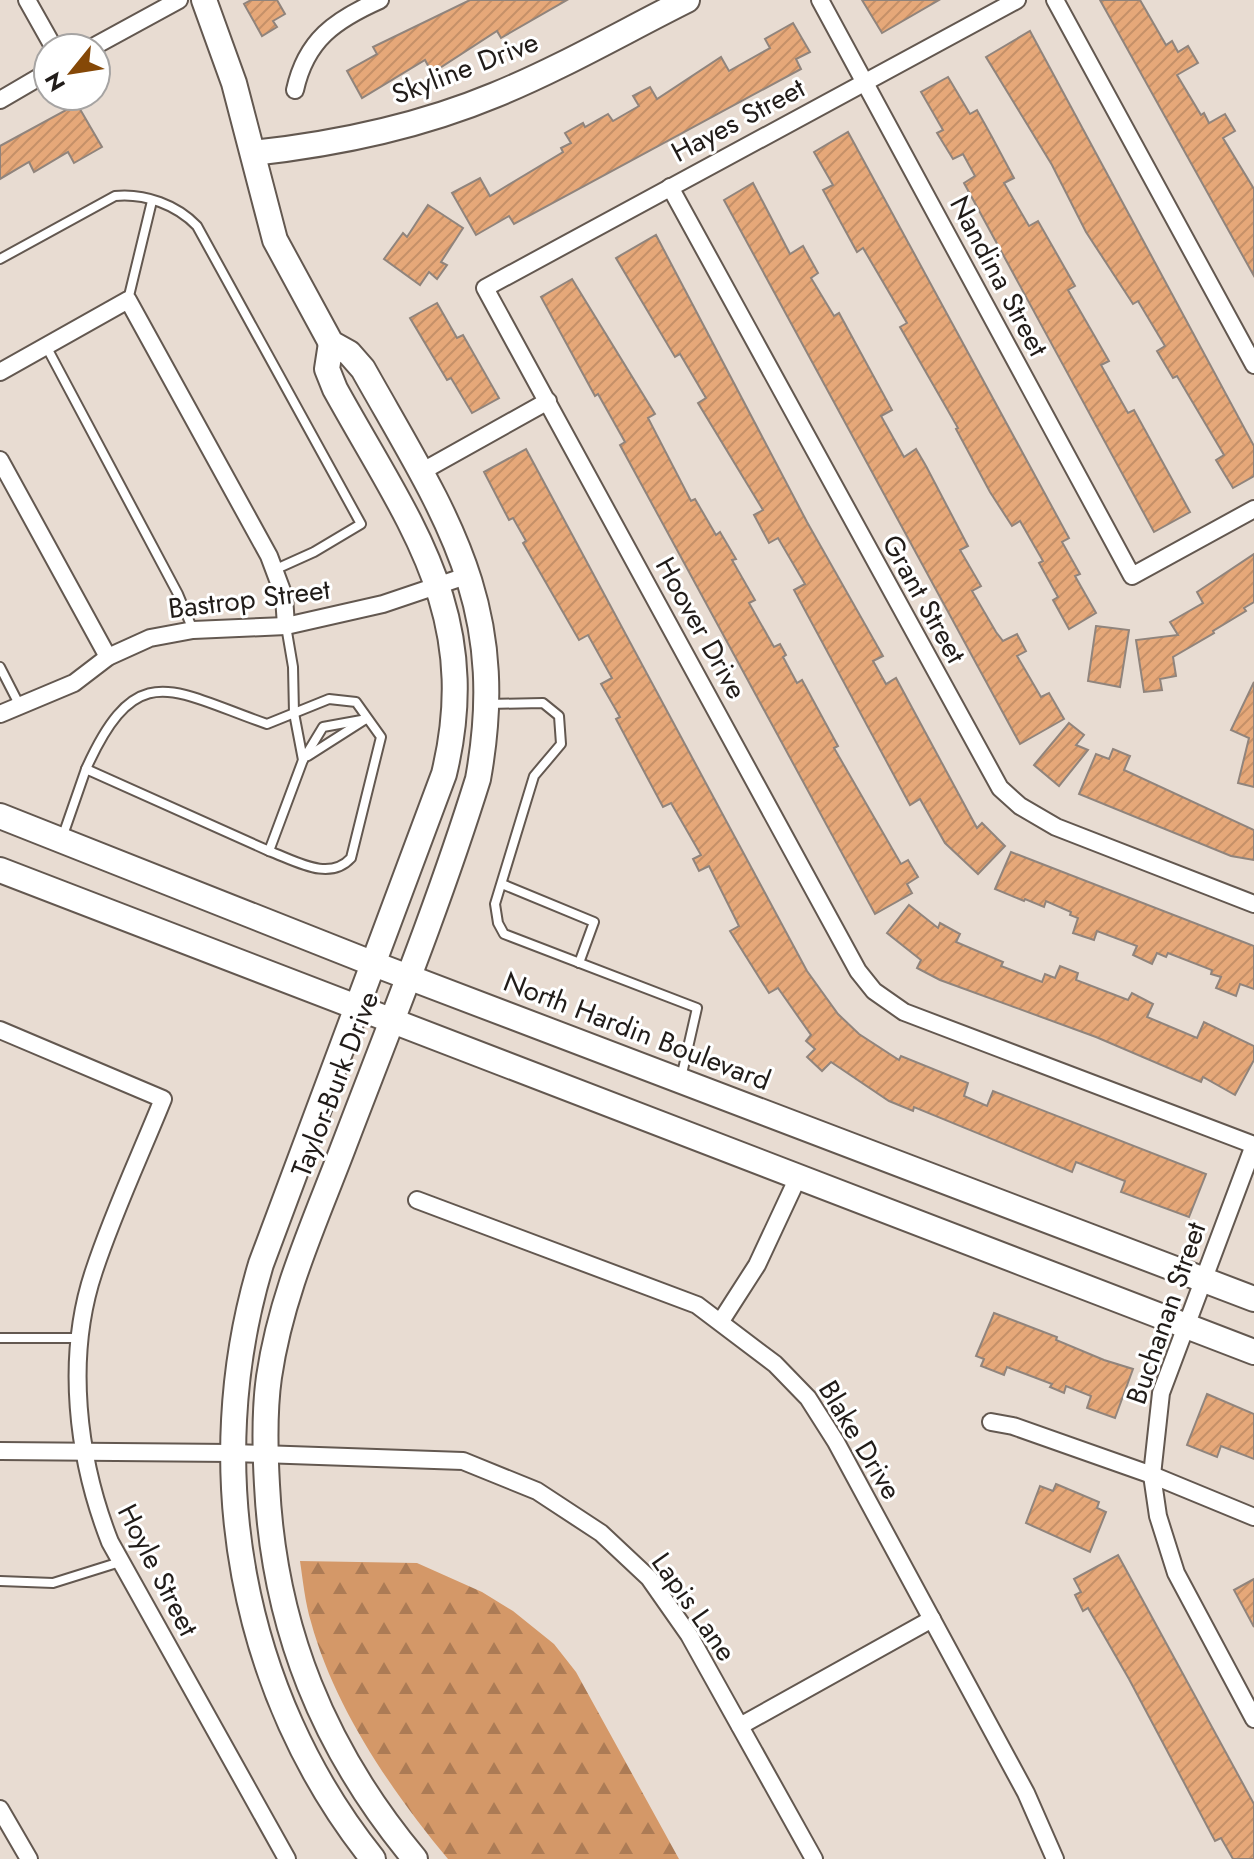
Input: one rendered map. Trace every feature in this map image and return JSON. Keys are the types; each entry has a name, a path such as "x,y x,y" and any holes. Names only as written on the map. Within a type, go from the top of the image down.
{"street":[{"path":"27,0 45,32"},
{"path":"112,37 179,0"},
{"name":"Taylor-Burk Drive","path":"204,0 220,37 275,240 331,343 349,353 363,369 451,528 479,608 487,669 487,704 478,779 410,977 290,1282 269,1379 265,1455 274,1562 293,1646 340,1753 381,1816 415,1859"},
{"path":"295,90 304,60 315,41 336,23 380,0"},
{"name":"Skyline Drive","path":"253,153 364,136 483,99 687,0"},
{"name":"Nandina Street","path":"820,0 1132,576 1254,509"},
{"name":"Hayes Street","path":"485,288 1017,0"},
{"path":"1055,0 1254,365"},
{"path":"0,100 32,81"},
{"name":"Grant Street","path":"670,187 1000,788 1020,806 1056,827 1254,904"},
{"name":"Hoover Drive","path":"485,288 858,971 874,991 904,1012 1254,1145"},
{"path":"0,372 128,300 274,570 284,596 286,626"},
{"name":"Taylor-Burk Drive","path":"331,343 327,369 335,389 427,556 438,585 452,634 453,735 444,774 251,1298 238,1365 232,1453 238,1541 264,1655 319,1780 373,1859"},
{"path":"421,472 548,401"},
{"path":"0,460 108,657"},
{"name":"Bastrop Street","path":"0,714 74,683 108,657 150,638 193,630 286,626 383,604 469,575"},
{"name":"North Hardin Boulevard","path":"0,816 374,964 1254,1299"},
{"path":"0,870 1254,1352"},
{"name":"Hoyle Street","path":"0,1030 163,1099 93,1272 79,1338 83,1450 98,1512 120,1562 287,1859"},
{"name":"Buchanan Street","path":"1254,1145 1161,1393 1152,1475 1158,1516 1176,1573 1254,1719"},
{"path":"721,1321 757,1265 799,1175"},
{"name":"Blake Drive","path":"417,1200 697,1305 775,1364 808,1398 836,1442 1026,1793 1055,1859"},
{"path":"991,1422 1013,1426 1152,1475 1254,1517"},
{"name":"Lapis Lane","path":"0,1451 232,1453 463,1461 537,1491 601,1533 649,1578 689,1635 814,1859"},
{"path":"740,1726 932,1619"},
{"path":"0,1809 29,1859"}],"lane":[{"path":"0,259 102,201 130,195 178,208 197,226 361,524 314,552 274,570"},
{"path":"128,300 152,201"},
{"path":"46,346 178,594 193,630"},
{"path":"286,626 293,667 294,713 303,760"},
{"path":"0,667 20,706"},
{"path":"61,840 86,769 105,735 129,703 144,692 166,689 267,724 329,699 356,702 381,737 351,858 341,869 326,871 269,851 86,769"},
{"path":"487,704 543,703 559,716 561,744 554,758 534,776 495,904 498,923 504,934 697,1008 680,1079"},
{"path":"269,851 303,760 323,727 367,719"},
{"path":"303,760 328,740 344,735 367,719"},
{"path":"502,884 594,922 579,963"},
{"path":"0,1338 79,1338"},
{"path":"0,1581 53,1583 120,1562"}],"green space":[{"path":"300,1561 417,1563 482,1592 513,1611 554,1644 576,1672 679,1859 448,1859 386,1777 334,1685 311,1622"}],"building":[{"path":"251,0 277,0 285,14 273,21 277,27 262,36 244,4"},
{"path":"470,0 567,0 501,38 497,31 432,73 425,60 362,98 347,71 377,54 373,47"},
{"path":"862,0 939,0 882,33"},
{"path":"1100,0 1140,0 1166,45 1172,41 1178,52 1188,46 1198,63 1177,75 1209,123 1225,114 1235,131 1223,138 1254,189 1254,276"},
{"path":"793,23 810,52 796,59 801,69 514,224 509,216 476,235 452,193 480,178 490,196 563,152 561,148 571,143 565,133 583,123 585,127 608,114 613,121 639,106 633,96 650,87 657,99 721,57 729,71 770,48 765,39"},
{"path":"1030,31 1254,446 1254,476 1233,488 1216,460 1224,455 1177,376 1173,378 1157,351 1165,346 1138,301 1133,304 1086,232 1052,165 986,57"},
{"path":"948,77 970,114 977,110 992,137 1014,178 1004,183 1029,226 1038,221 1075,286 1068,290 1109,361 1101,365 1128,413 1134,410 1190,512 1154,532 964,183 975,176 963,154 953,159 937,133 943,130 921,92"},
{"path":"62,112 82,112 102,147 74,163 68,152 34,172 29,162 0,179 0,146"},
{"path":"848,132 1069,538 1062,542 1080,574 1075,576 1096,613 1069,629 1053,600 1058,597 1039,563 1043,561 1020,521 1012,526 990,492 958,428 900,327 907,323 863,248 857,252 823,190 833,185 814,152"},
{"path":"753,183 790,254 803,246 818,273 811,278 834,316 839,313 892,410 881,416 904,457 916,449 926,466 968,546 960,550 981,586 972,591 1003,641 1017,634 1026,651 1017,656 1041,697 1049,693 1064,719 1020,744 724,200"},
{"path":"428,205 463,228 441,262 447,265 437,279 429,272 420,285 384,259 403,233 407,237"},
{"path":"656,235 807,522 883,656 873,661 886,684 896,678 977,828 982,823 1005,846 978,874 945,843 920,799 910,805 794,590 805,584 778,538 769,543 754,515 763,510 698,403 706,398 680,354 675,357 616,258"},
{"path":"572,279 655,414 648,418 691,501 695,499 716,535 720,532 736,559 732,560 755,600 749,603 774,647 780,644 786,655 783,657 797,683 802,680 838,746 834,748 901,864 908,860 918,877 907,884 912,893 875,914 620,445 625,442 598,394 595,396 541,297"},
{"path":"437,303 457,338 463,335 499,398 472,413 451,378 447,380 410,318"},
{"path":"526,449 807,971 838,1014 859,1034 899,1060 901,1056 968,1083 964,1096 987,1106 993,1091 1206,1174 1189,1217 1121,1192 1125,1181 1076,1162 1072,1172 914,1107 913,1111 889,1101 831,1062 822,1071 807,1057 815,1049 806,1041 811,1035 778,988 769,993 730,931 739,926 709,866 699,871 693,859 701,855 671,803 663,807 616,719 620,717 601,684 612,678 588,635 579,640 523,543 526,541 513,518 509,520 484,472"},
{"path":"1254,554 1254,602 1214,633 1173,657 1176,676 1160,679 1162,690 1144,692 1136,640 1178,635 1170,622 1203,603 1197,592"},
{"path":"1096,626 1129,630 1120,687 1088,681"},
{"path":"1254,682 1254,787 1238,783 1249,738 1231,730"},
{"path":"1069,723 1084,735 1076,745 1088,750 1059,786 1034,765"},
{"path":"1113,749 1130,756 1124,770 1254,830 1254,860 1231,856 1079,794 1096,754 1109,759"},
{"path":"1011,852 1254,946 1254,989 1240,984 1236,996 1216,988 1221,977 1211,974 1212,970 1168,953 1166,957 1157,953 1152,964 1133,955 1137,946 1097,931 1094,940 1073,933 1078,918 1070,915 1071,912 1046,901 1044,907 995,889"},
{"path":"909,905 938,928 940,923 960,934 956,942 1003,962 1001,966 1042,982 1045,974 1055,978 1060,966 1078,973 1076,980 1128,1000 1132,993 1153,1004 1147,1017 1197,1038 1204,1022 1254,1046 1254,1060 1235,1095 1203,1077 1201,1082 1096,1037 940,980 917,968 921,960 887,933"},
{"path":"994,1313 1057,1337 1056,1340 1104,1360 1133,1369 1115,1418 1087,1408 1091,1396 1066,1386 1064,1393 1050,1387 1052,1384 1007,1367 1004,1375 981,1366 984,1359 976,1356"},
{"path":"1207,1394 1254,1414 1254,1459 1221,1446 1217,1457 1187,1445"},
{"path":"1056,1484 1099,1502 1097,1508 1106,1512 1090,1552 1026,1523 1040,1486 1053,1491"},
{"path":"1118,1555 1254,1804 1254,1859 1233,1859 1221,1838 1215,1841 1129,1679 1088,1608 1083,1611 1075,1595 1081,1592 1074,1579"},
{"path":"1254,1579 1254,1627 1234,1590"}]}
